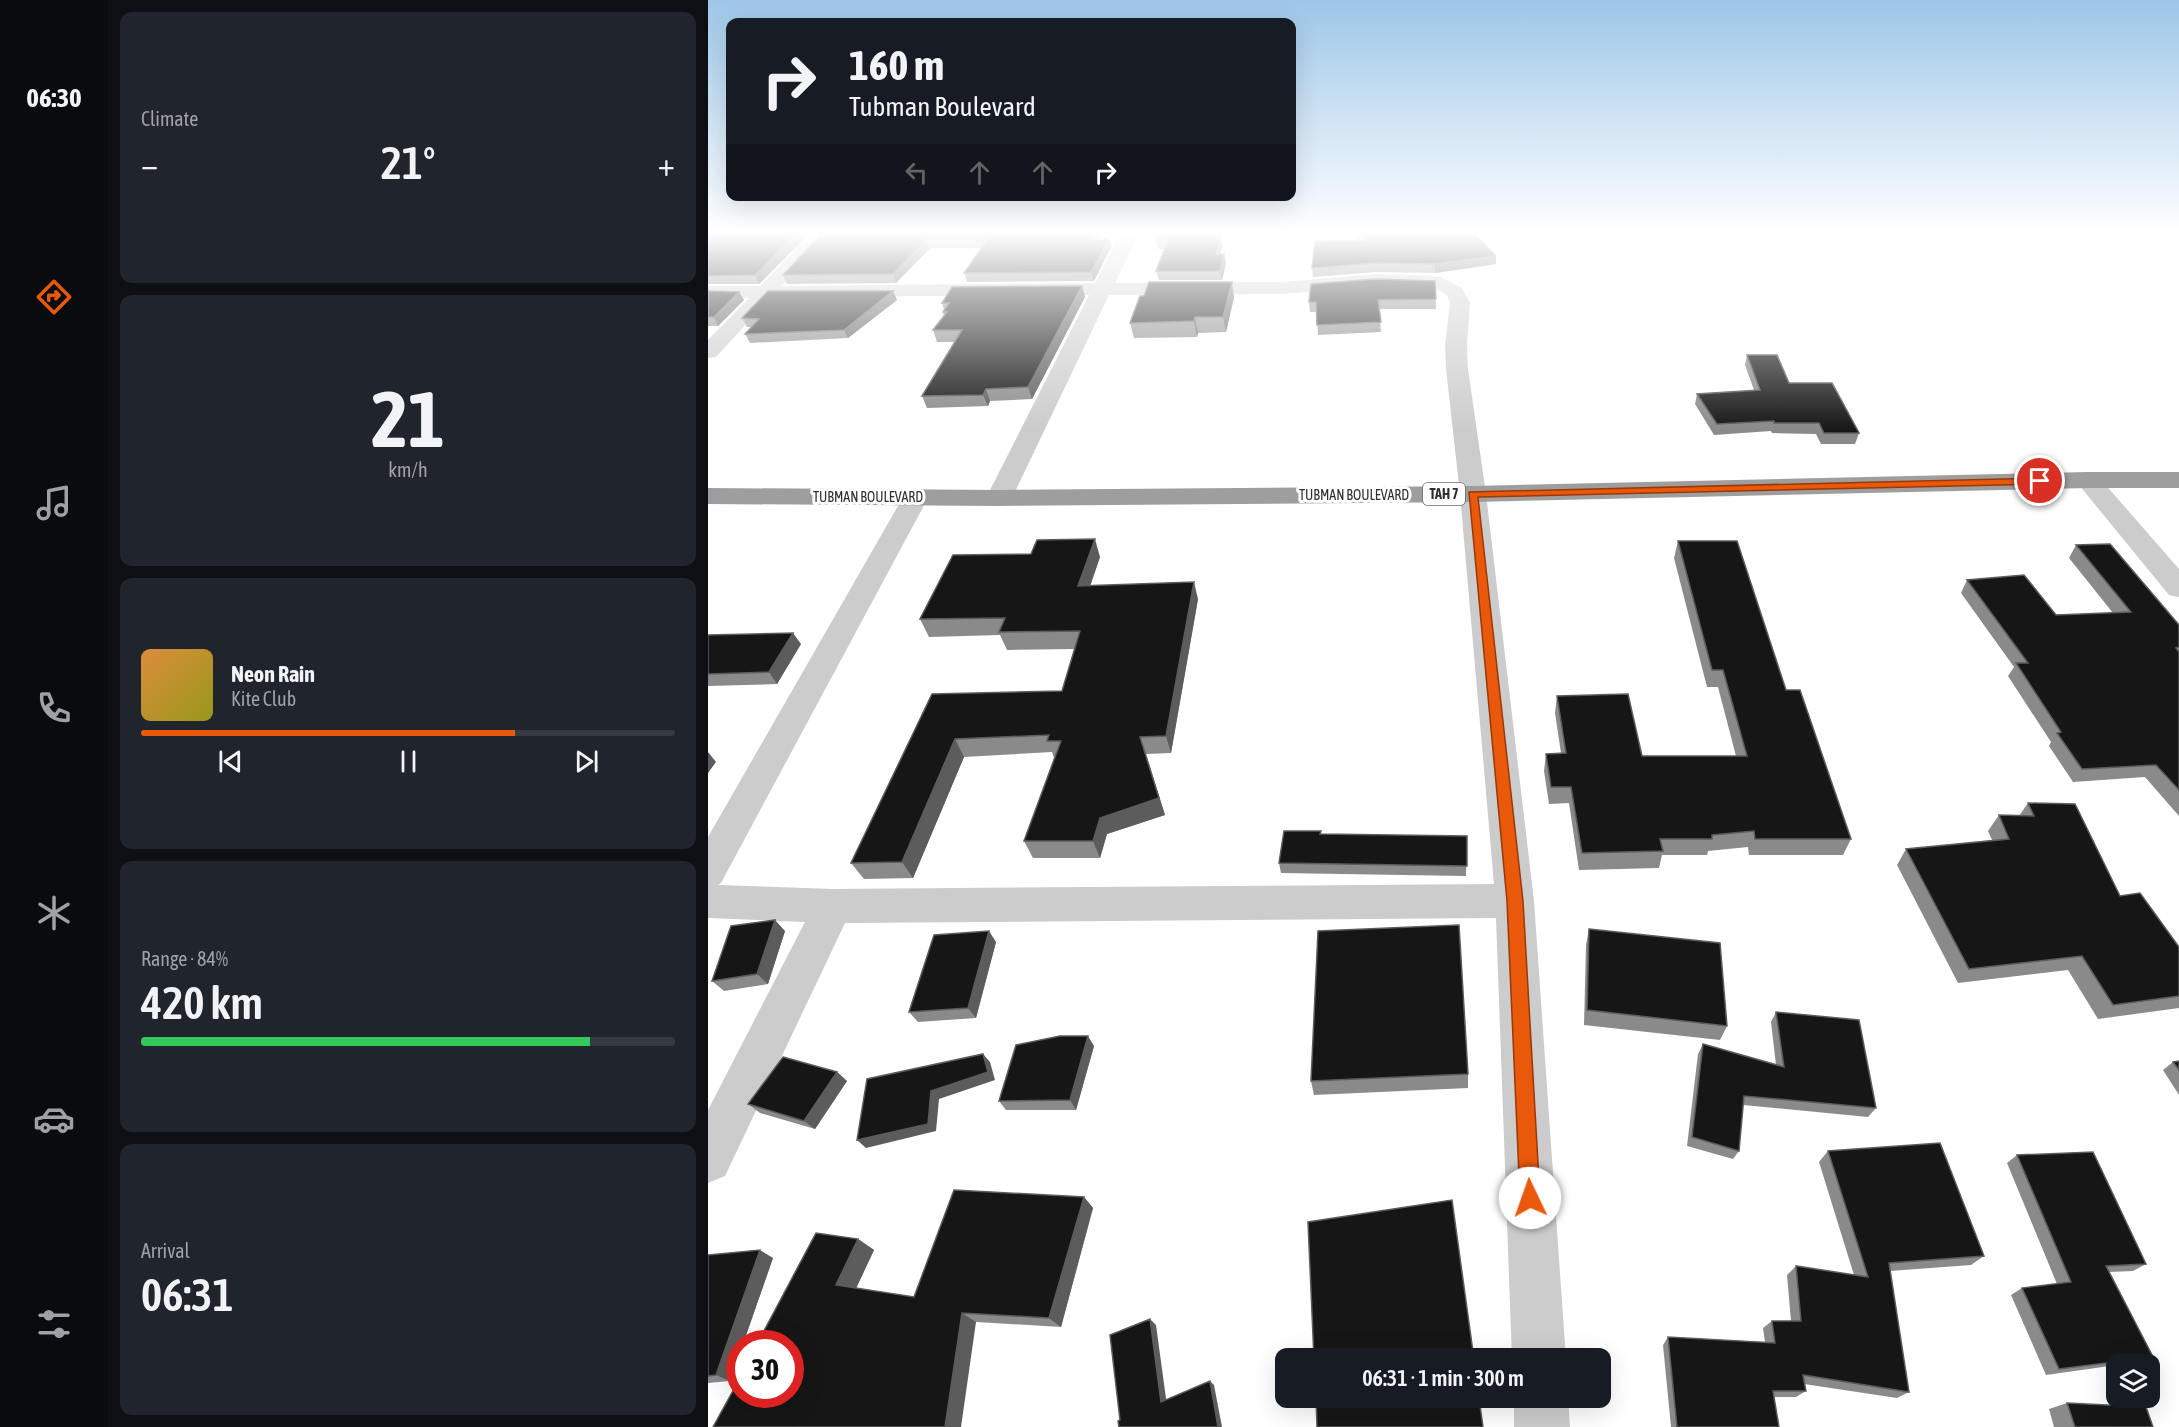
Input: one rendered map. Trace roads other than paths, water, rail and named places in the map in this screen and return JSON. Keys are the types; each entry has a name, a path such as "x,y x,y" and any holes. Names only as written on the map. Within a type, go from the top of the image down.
{"highway":[{"name":"TUBMAN BOULEVARD","path":"708,496 999,498 1473,494 2088,480 2179,480"}],"street":[{"path":"708,352 758,298"},
{"path":"999,498 1100,298"},
{"path":"1458,298 1460,303 1456,345 1457,369 1473,494 1515,901 1538,1348"},
{"path":"2088,480 2179,588"},
{"path":"708,872 915,498"},
{"path":"708,901 833,906 1515,901"},
{"path":"708,1159 833,906"},
{"path":"1541,1408 1542,1427"}]}
